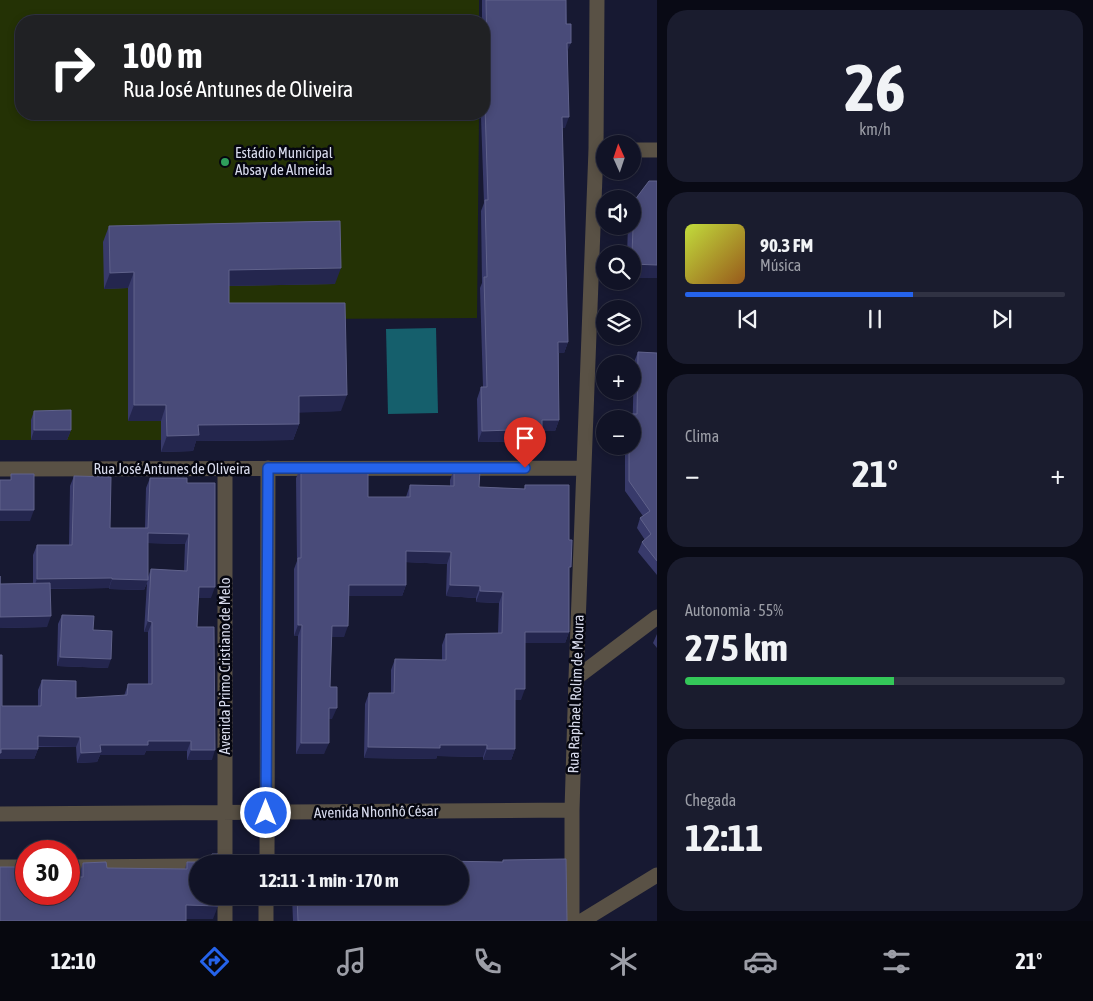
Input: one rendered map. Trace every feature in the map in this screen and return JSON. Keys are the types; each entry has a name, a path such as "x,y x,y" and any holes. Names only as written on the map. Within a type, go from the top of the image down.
{"street":[{"name":"Rua Raphael Rolim de Moura","path":"597,0 600,135"},
{"path":"641,150 657,150"},
{"name":"Rua Raphael Rolim de Moura","path":"572,921 567,863 572,810 584,468 598,180"},
{"path":"266,855 268,468"},
{"name":"Rua José Antunes de Oliveira","path":"0,470 584,468"},
{"name":"Avenida Primo Cristiano de Melo","path":"225,469 225,855"},
{"path":"576,678 657,617"},
{"name":"Avenida Nhonhô César","path":"0,814 572,810"},
{"path":"80,867 189,866"},
{"path":"0,867 15,867"},
{"path":"582,921 657,875"},
{"path":"224,921 225,905"},
{"path":"266,905 266,921"}],"shaded area":[{"path":"0,0 479,0 479,15 15,15 15,120 479,120 477,318 309,319 294,340 294,303 128,304 201,421 161,440 67,440 67,420 31,420 31,440 0,440"},
{"path":"436,328 438,413 388,414 386,329"}],"building":[{"path":"486,0 566,0 566,24 571,24 571,43 567,43 569,117 562,117 568,342 558,342 559,420 542,420 542,429 482,431 481,387 487,387 484,277 487,277 485,200 488,200 485,120 490,120 490,15 486,15"},
{"path":"649,181 657,181 657,265 641,264 641,245 633,245 633,235 641,235 641,192"},
{"path":"340,221 341,268 229,270 229,303 345,303 347,395 299,396 299,424 198,425 199,435 167,436 166,405 134,405 134,272 110,273 109,226"},
{"path":"638,352 657,353 657,561 642,542 651,534 640,518 650,511 629,481 629,455 641,455 641,410 637,410 637,400 641,400 641,355 638,355"},
{"path":"71,410 71,430 34,430 34,411"},
{"path":"301,467 325,467 325,470 368,470 368,497 410,497 410,485 454,486 454,469 480,470 479,487 525,489 525,485 569,485 569,540 572,540 571,567 569,567 569,632 525,632 525,689 515,689 515,749 487,749 487,745 440,745 440,748 368,747 369,693 394,693 395,659 446,660 446,634 502,633 503,592 480,591 480,586 450,585 451,552 406,551 406,585 349,585 348,626 332,626 330,687 337,687 337,708 329,708 329,743 301,743 302,625 298,625 298,558 301,558"},
{"path":"11,474 34,474 34,510 0,510 0,480 11,480"},
{"path":"74,476 111,477 110,528 148,528 150,478 187,478 187,483 215,483 215,587 199,587 197,627 214,627 215,750 191,750 191,741 148,741 148,745 100,745 101,752 81,753 80,737 38,736 38,749 1,749 0,753 0,655 2,655 2,706 41,706 42,680 76,681 76,698 127,695 128,684 152,684 152,622 148,621 151,569 187,571 189,534 148,533 148,580 112,578 37,579 37,545 72,545"},
{"path":"50,583 51,616 0,617 0,584"},
{"path":"62,615 94,616 93,630 112,631 111,659 60,657"},
{"path":"566,859 567,921 298,921 297,905 469,905 469,861"},
{"path":"106,862 107,868 187,869 187,862 189,862 189,905 218,906 186,905 186,921 0,921 0,867 15,867 15,905 80,905 80,877 83,877 83,863"}],"place":[{"name":"Estádio Municipal Absay de Almeida","path":"225,162"}],"route":[{"path":"266,813 268,468 525,468"}]}
